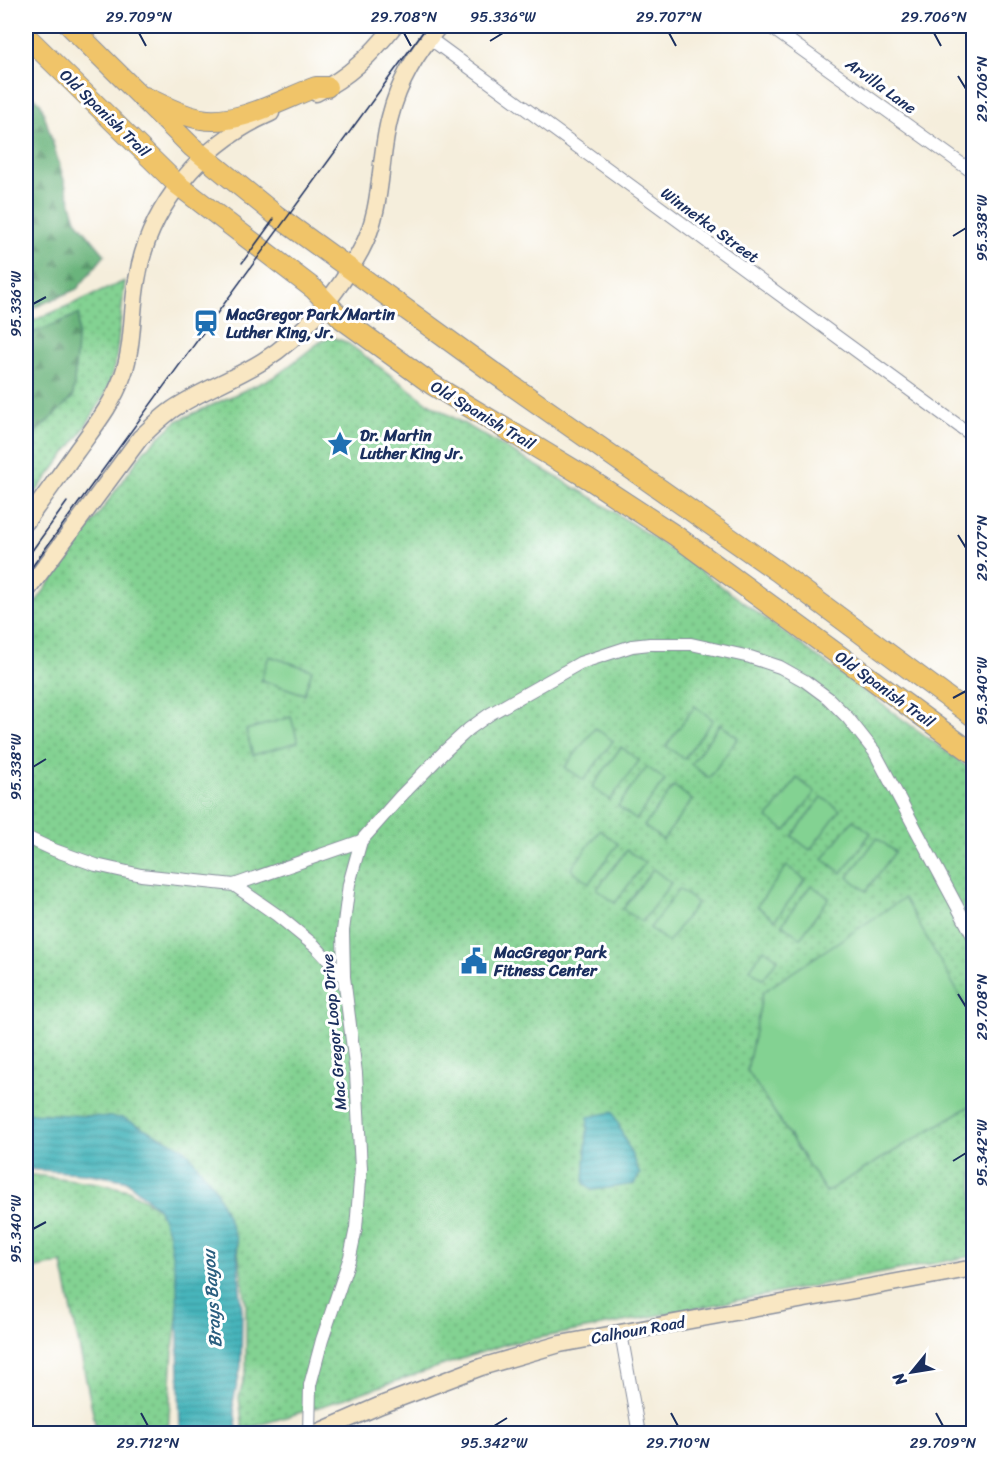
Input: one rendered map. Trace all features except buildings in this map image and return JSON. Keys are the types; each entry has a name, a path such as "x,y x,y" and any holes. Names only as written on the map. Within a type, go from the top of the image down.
{"main road":[{"name":"Old Spanish Trail","path":"70,26 204,158 277,216 777,572 974,717"},
{"path":"26,522 102,417 115,395 124,372 131,340 136,282 141,258 162,208 178,185 204,158 231,137 261,118 327,87 366,60 394,26"},
{"path":"26,592 140,438 178,405 253,367 280,350 299,334 327,301 362,249 377,208 389,118 405,74 434,32"},
{"name":"Old Spanish Trail","path":"26,36 178,185 314,289 342,319 433,385 589,479 676,536 974,754"},
{"path":"135,92 190,117 204,120 254,113 316,87 327,87"},
{"name":"Calhoun Road","path":"314,1434 381,1405 481,1367 560,1344 974,1268"}],"street":[{"name":"Arvilla Lane","path":"769,26 974,173"},
{"name":"Winnetka Street","path":"434,32 974,437"},
{"name":"Mac Gregor Loop Drive","path":"309,1434 310,1385 322,1340 350,1257 356,1228 361,1169 356,1073 344,977 345,906 354,863 361,842 400,797 469,729 490,714 580,663 604,654 650,644 691,644 750,657 780,667 805,681 828,698 848,718 874,751 974,938"},
{"path":"26,837 96,865 129,873 163,879 234,885 361,842"},
{"path":"234,885 277,915 315,946 344,977"},
{"path":"621,1333 639,1434"}],"green space":[{"path":"26,89 41,104 76,220 105,255 77,289 26,311"},
{"path":"125,281 116,359 104,397 79,436 26,505 26,324"},
{"path":"79,314 73,397 26,442 26,336"},
{"path":"331,337 346,342 428,403 596,500 676,553 973,771 973,1256 506,1344 243,1430 239,1397 246,1370 246,1304 236,1238 124,1118 26,1113 26,616 144,451 177,421 276,376 320,342"},
{"path":"269,656 312,670 304,694 261,680"},
{"path":"695,706 713,720 684,759 666,746"},
{"path":"291,717 298,742 253,755 246,730"},
{"path":"720,724 738,738 709,778 691,764"},
{"path":"595,728 613,741 584,780 565,767"},
{"path":"621,747 639,761 610,800 592,787"},
{"path":"647,767 665,780 636,820 618,806"},
{"path":"797,778 815,792 786,831 768,818"},
{"path":"674,786 692,800 663,840 644,826"},
{"path":"822,797 840,810 810,850 792,836"},
{"path":"853,820 871,833 842,873 823,859"},
{"path":"600,830 618,844 589,883 571,869"},
{"path":"877,838 895,852 866,891 848,877"},
{"path":"627,850 645,863 615,903 597,889"},
{"path":"787,866 805,880 775,920 757,906"},
{"path":"653,869 671,883 642,922 623,909"},
{"path":"811,885 829,898 800,938 782,924"},
{"path":"679,889 697,903 668,942 650,928"},
{"path":"904,898 973,1019 973,1104 826,1192 747,1070 763,992"},
{"path":"764,949 778,959 763,979 750,969"},
{"path":"26,1174 98,1183 128,1190 158,1208 176,1243 181,1287 173,1350 168,1433 97,1433 62,1263 26,1270"}],"water":[{"path":"613,1112 640,1174 634,1184 593,1190 584,1183 588,1117"},
{"name":"Brays Bayou","path":"26,1113 124,1118 185,1149 215,1188 236,1238 242,1311 241,1367 233,1402 238,1433 180,1433 177,1283 168,1231 158,1208 125,1180 84,1173 26,1169"}],"tram line":[{"path":"26,575 427,26"},
{"path":"242,263 274,219"},
{"path":"26,559 67,502"}],"place":[{"name":"MacGregor Park/Martin Luther King, Jr.","path":"206,323"},
{"name":"Dr. Martin Luther King Jr.","path":"340,444"},
{"name":"MacGregor Park Fitness Center","path":"474,961"}]}
